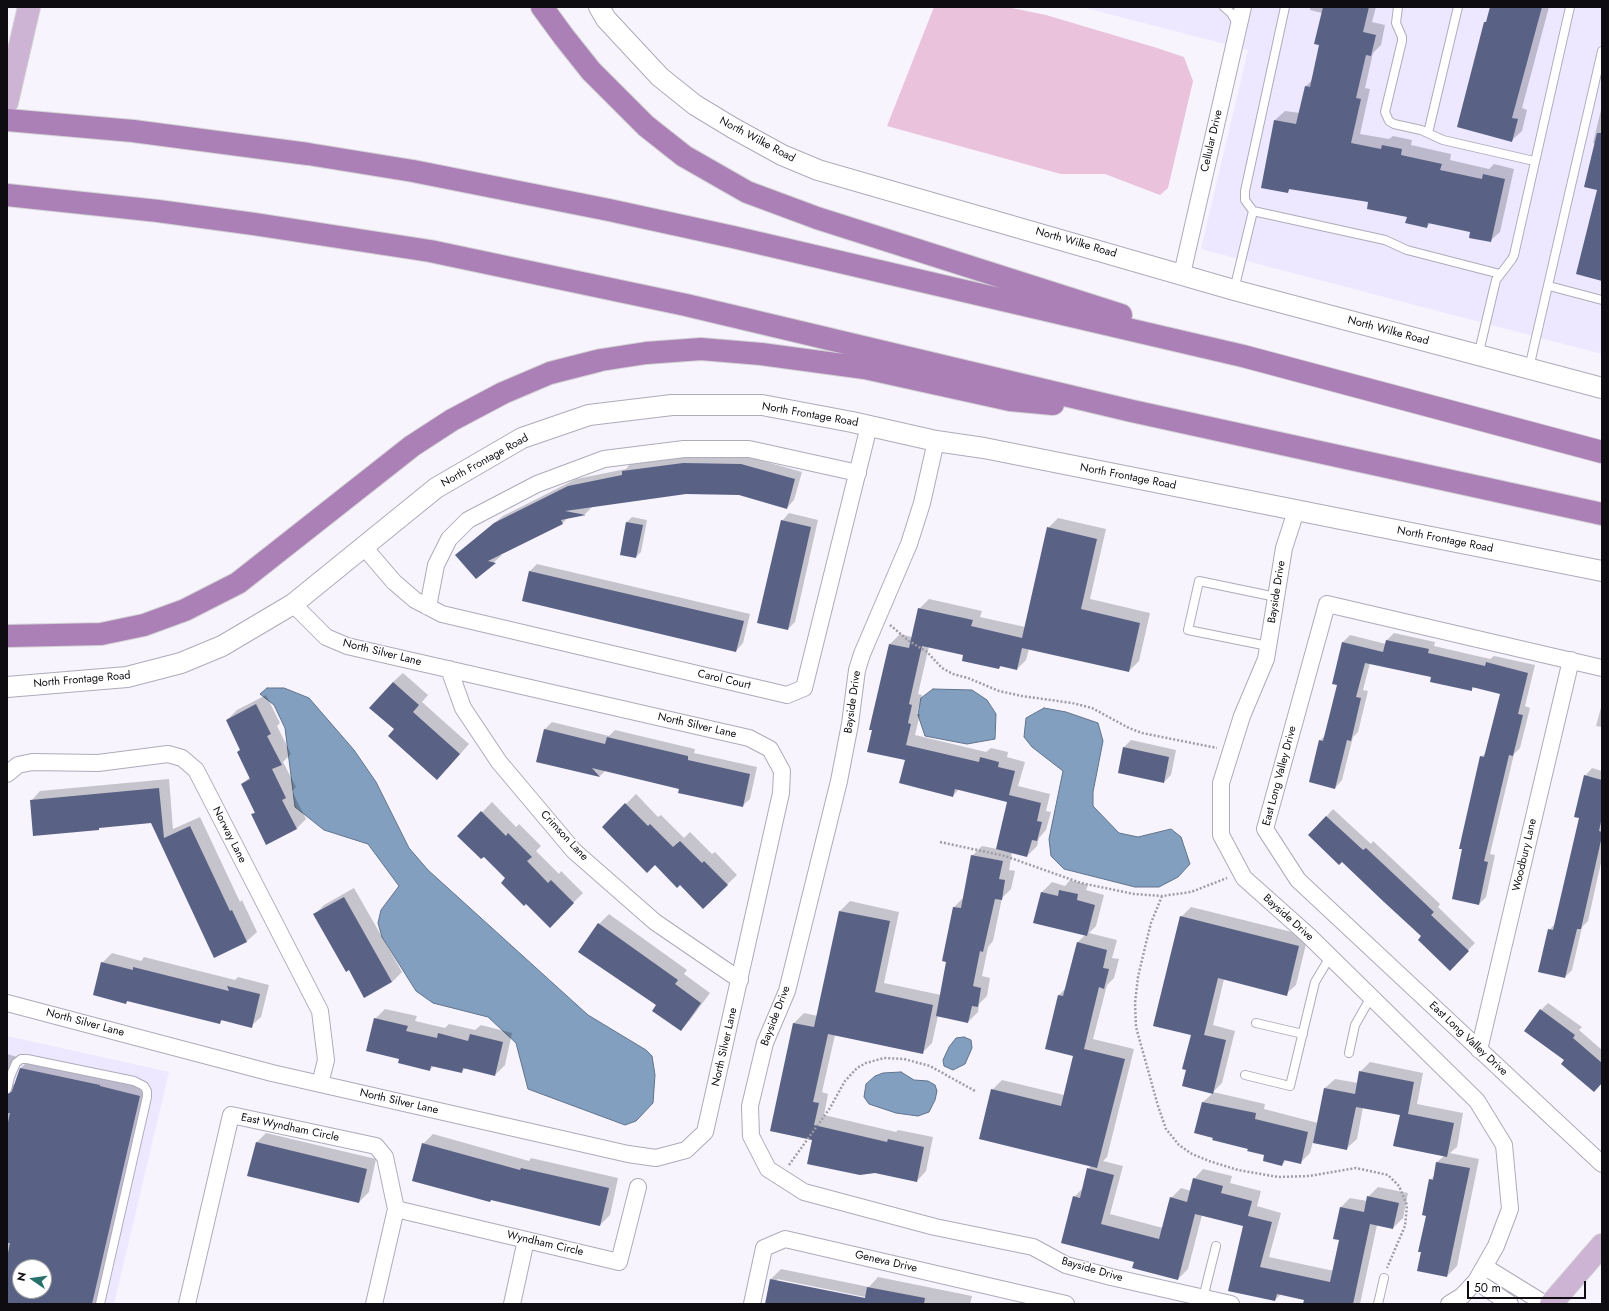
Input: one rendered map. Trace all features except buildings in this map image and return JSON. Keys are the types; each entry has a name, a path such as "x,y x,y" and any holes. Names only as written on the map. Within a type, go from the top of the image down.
{"highway":[{"path":"542,7 564,38 591,71 646,126 684,156 747,192 817,218 1066,296 1243,356"},
{"path":"7,120 126,130 308,154 413,171 610,210 733,237 1243,356 1602,452"},
{"path":"7,196 150,210 254,224 430,251 686,305 1132,411 1602,514"},
{"path":"7,636 100,634 144,625 185,610 238,583 412,446 452,420 503,394 550,373 601,360 701,349 761,354 865,368 1010,400 1132,411"}],"main road":[{"path":"7,102 29,7"},
{"path":"1551,1304 1602,1245"}],"street":[{"name":"North Wilke Road","path":"599,7 606,19 660,77 696,105 733,128 782,155 818,170 1038,232 1234,290 1602,388"},
{"name":"Cellular Drive","path":"1182,274 1243,7"},
{"name":"North Frontage Road","path":"7,687 127,677 181,663 222,646 293,604 436,488 522,438 589,415 672,405 762,405 870,426 936,441 992,450 1602,571"},
{"name":"Carol Court","path":"364,547 394,582 415,600 442,614 787,695 804,688 870,426"},
{"name":"Bayside Drive","path":"936,441 922,503 909,544 857,670 849,732 839,781 787,991 765,1043 750,1106 750,1136 768,1169 804,1192 935,1227 1033,1247 1066,1265 1111,1277 1230,1304"},
{"path":"428,607 436,565 449,539 468,520 537,484 604,459 684,449 749,449 858,473"},
{"name":"Bayside Drive","path":"1296,511 1284,548 1266,659 1242,716 1221,783 1221,836 1244,878 1330,956 1477,1101 1504,1145 1510,1209 1496,1246 1485,1267 1476,1281 1462,1296 1449,1304"},
{"name":"North Silver Lane","path":"7,1003 272,1073 620,1152 656,1158 686,1150 705,1132 781,793 782,771 770,749 749,738 347,646 326,637 293,604"},
{"name":"East Long Valley Drive","path":"1602,668 1327,604 1265,829 1298,880 1602,1164"},
{"name":"Woodbury Lane","path":"1479,1050 1571,660"},
{"name":"Crimson Lane","path":"450,669 463,708 499,762 574,851 655,922 740,980"},
{"name":"Norway Lane","path":"7,774 18,765 32,762 98,763 168,754 182,758 196,770 320,1012 326,1060 320,1084"},
{"name":"East Wyndham Circle","path":"187,1304 231,1115 376,1146 385,1157 396,1209 374,1304"},
{"name":"Wyndham Circle","path":"396,1209 619,1262 638,1187"},
{"name":"Geneva Drive","path":"752,1304 764,1248 785,1239 1066,1304"},
{"path":"512,1304 526,1240"},
{"path":"1485,1267 1545,1304"},
{"path":"1476,1281 1510,1304"}],"lane":[{"path":"1224,7 1231,13 1239,26"},
{"path":"1285,7 1245,192 1245,200 1253,211 1385,240 1407,250 1500,274"},
{"path":"1398,7 1396,22 1402,37 1402,41 1385,112 1389,121 1394,124 1428,133 1442,140 1534,161"},
{"path":"1428,133 1458,7"},
{"path":"1478,356 1496,280 1509,264 1514,255 1570,7"},
{"path":"1529,369 1602,51"},
{"path":"1234,290 1253,211"},
{"path":"1549,286 1602,300"},
{"path":"1268,646 1188,630 1199,581 1276,597"},
{"path":"1245,1075 1290,1086 1315,982 1330,956"},
{"path":"1349,1053 1355,1025 1371,997"},
{"path":"1256,1023 1303,1034"},
{"path":"7,1090 10,1077 16,1064 21,1059 27,1059 134,1081 144,1086 147,1091 146,1104 100,1304"},
{"path":"1203,1298 1216,1246"},
{"path":"1378,1304 1384,1278"}],"path":[{"path":"879,615 909,641 927,652 942,668 953,674 968,678 999,691 1022,696 1072,703 1092,708 1129,728 1142,733 1231,751"},
{"path":"940,842 1005,856 1080,883 1134,894 1162,896 1191,892 1223,880 1240,871"},
{"path":"1162,896 1151,923 1138,977 1135,1003 1136,1027 1166,1129 1179,1145 1192,1154 1238,1170 1278,1176 1309,1176 1356,1168 1388,1175 1399,1186 1407,1205 1405,1226 1384,1278"},
{"path":"780,1177 807,1142 830,1108 845,1081 856,1068 866,1063 884,1058 904,1059 930,1066 975,1090"}],"shaded area":[{"path":"934,7 1007,7 1046,15 1184,57 1193,81 1168,188 1160,195 1105,174 1061,174 887,126"},
{"path":"1082,7 1602,7 1602,354 1201,249 1248,50"},
{"path":"7,1036 169,1072 114,1304 7,1304"}],"water":[{"path":"267,688 284,688 309,698 354,750 376,782 409,848 428,870 588,1015 646,1050 652,1056 655,1075 653,1103 636,1121 625,1125 528,1089 516,1043 488,1017 433,1003 416,991 382,937 378,923 381,910 399,886 368,844 324,830 295,807 285,728 274,705 260,694"},
{"path":"933,689 972,690 987,700 996,714 995,739 967,744 925,736 918,715 921,698"},
{"path":"1044,708 1066,712 1098,723 1103,741 1093,792 1093,806 1119,833 1138,837 1171,829 1181,837 1190,864 1178,877 1159,887 1135,887 1064,869 1051,856 1049,839 1063,771 1032,747 1024,737 1026,718"},
{"path":"964,1037 971,1040 972,1048 965,1064 953,1070 944,1066 943,1060 949,1047 956,1038"},
{"path":"901,1072 914,1080 928,1081 935,1085 937,1091 935,1100 929,1112 918,1116 896,1113 869,1104 864,1097 866,1084 875,1076 883,1073"}]}
